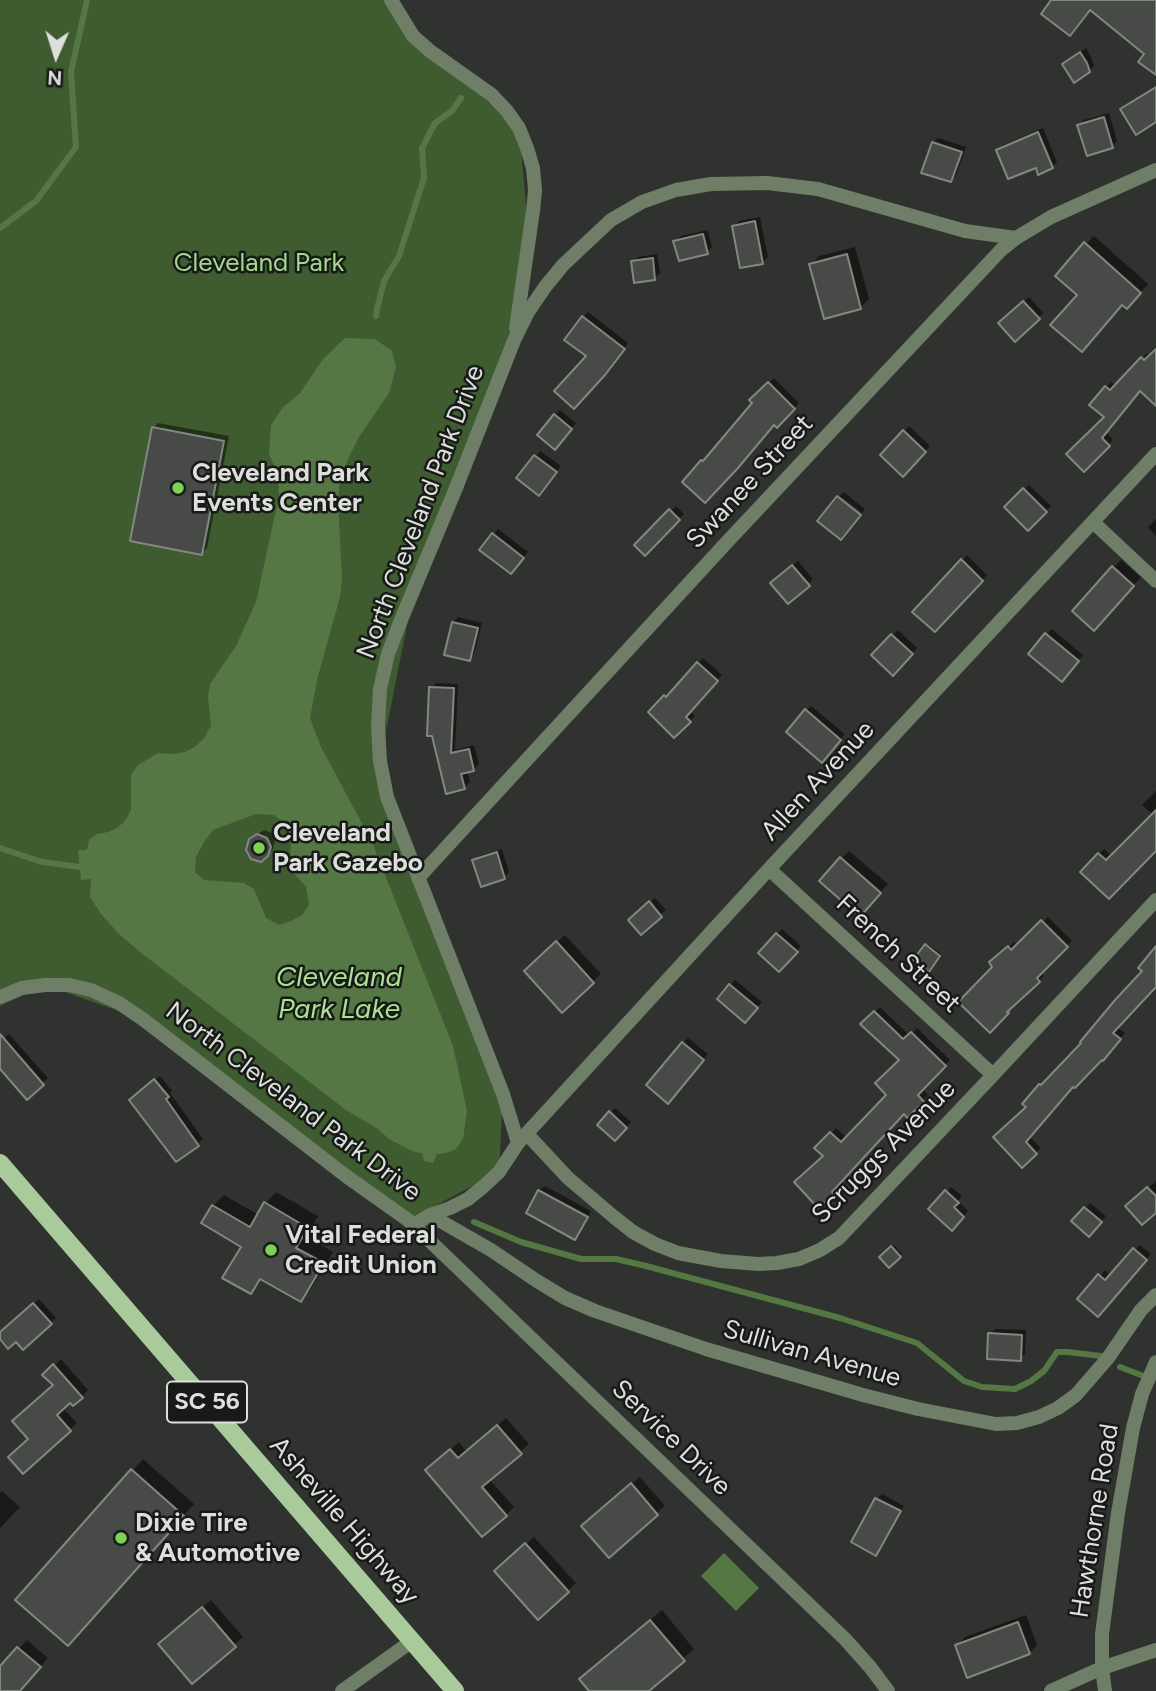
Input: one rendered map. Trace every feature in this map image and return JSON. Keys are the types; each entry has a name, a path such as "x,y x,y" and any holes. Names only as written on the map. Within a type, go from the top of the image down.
{"main road":[{"name":"Asheville Highway","path":"0,1163 455,1691"}],"street":[{"name":"North Cleveland Park Drive","path":"391,0 413,36 492,95 507,111 519,128 527,148 535,190 515,338"},
{"name":"Swanee Street","path":"418,878 727,541 1001,250 1051,217 1156,170"},
{"name":"North Cleveland Park Drive","path":"0,997 22,988 68,985 91,990 118,1003 414,1225 468,1199 499,1172 522,1139 387,797 378,725 380,689 388,654 401,620 515,338 528,312 563,265 611,220 642,202 676,190 711,184 747,182 818,189 965,231 1016,238"},
{"name":"Allen Avenue","path":"522,1139 769,869 1156,454"},
{"path":"1093,522 1156,581"},
{"name":"French Street","path":"769,869 993,1075"},
{"name":"Scruggs Avenue","path":"522,1139 633,1232 655,1244 678,1253 721,1261 758,1264 799,1259 839,1238 1156,900"},
{"name":"Sullivan Avenue","path":"430,1215 491,1250 565,1298 594,1311 706,1349 863,1395 996,1424 1017,1423 1039,1417 1076,1395 1108,1358 1141,1310 1156,1294"},
{"name":"Service Drive","path":"414,1225 845,1639 888,1691"},
{"name":"Hawthorne Road","path":"1105,1691 1101,1634 1118,1513 1133,1428 1142,1394 1156,1362"},
{"path":"342,1691 412,1641"},
{"path":"1051,1691 1102,1668 1156,1650"}],"green space":[{"name":"Cleveland Park","path":"0,0 399,0 413,36 519,128 529,237 519,307 415,585 380,761 503,1094 499,1172 408,1220 144,1020 45,985 0,1006"}],"water":[{"name":"Cleveland Park Lake","path":"345,338 375,339 392,351 396,367 389,393 359,437 340,479 340,597 317,680 310,718 321,747 372,842 453,1046 467,1111 463,1139 456,1149 437,1154 433,1163 424,1161 422,1153 414,1152 389,1139 378,1129 346,1110 144,955 101,914 90,897 91,879 81,880 78,850 87,850 89,840 97,834 117,828 125,821 131,810 131,775 138,765 158,753 185,752 196,746 211,725 208,697 210,684 236,646 256,602 279,496 278,475 269,454 271,425 283,407 300,393 323,359","holes":["256,814 274,815 285,824 291,837 290,869 306,887 309,905 302,915 279,925 266,918 254,889 244,883 204,880 195,872 196,857 213,830"]},
{"path":"724,1553 759,1588 736,1611 701,1576"}],"building":[{"path":"1051,0 1156,0 1156,75 1138,62 1144,54 1090,10 1070,36 1041,14"},
{"path":"1080,52 1090,72 1074,83 1062,64"},
{"path":"1156,87 1156,122 1136,135 1120,109"},
{"path":"1104,117 1113,148 1087,156 1077,125"},
{"path":"1038,132 1053,168 1038,175 1036,168 1008,179 996,150"},
{"path":"932,142 962,152 951,182 921,173"},
{"path":"755,221 763,264 740,268 732,226"},
{"path":"703,234 708,254 679,261 673,241"},
{"path":"1084,242 1141,293 1127,309 1122,305 1082,352 1050,325 1077,295 1055,276"},
{"path":"847,254 861,309 824,319 809,264"},
{"path":"653,258 655,280 634,283 631,261"},
{"path":"1023,301 1040,319 1015,342 998,323"},
{"path":"582,316 625,349 574,409 554,391 586,356 564,340"},
{"path":"1156,349 1156,406 1140,391 1102,438 1110,446 1084,472 1066,454 1104,417 1089,405 1105,386 1110,390 1141,357 1144,360"},
{"path":"768,382 795,409 777,428 774,425 705,503 682,482 752,403 749,400"},
{"path":"554,414 572,429 555,450 537,435"},
{"name":"Cleveland Park Events Center","path":"152,427 224,441 202,555 130,541"},
{"path":"903,430 926,452 903,477 880,455"},
{"path":"534,455 557,472 539,496 516,478"},
{"path":"1023,488 1047,512 1028,531 1004,507"},
{"path":"837,496 861,515 841,540 817,521"},
{"path":"669,509 680,520 645,556 634,545"},
{"path":"492,533 524,558 511,574 479,550"},
{"path":"961,559 983,581 935,632 912,612"},
{"path":"792,565 810,586 788,604 770,583"},
{"path":"1112,566 1134,586 1094,631 1072,611"},
{"path":"452,622 478,628 470,661 444,655"},
{"path":"1045,633 1079,661 1062,682 1028,654"},
{"path":"891,634 913,654 893,676 871,655"},
{"path":"697,662 718,681 686,717 691,722 674,738 648,712 664,695 666,697"},
{"path":"429,687 454,688 451,753 469,749 474,771 461,774 465,789 446,794 432,736 427,736"},
{"path":"805,709 841,740 822,763 786,732"},
{"path":"1156,810 1156,851 1109,899 1080,872 1098,853 1106,860"},
{"name":"Cleveland Park Gazebo","path":"257,834 267,838 271,847 268,856 261,862 251,859 246,850 249,839"},
{"path":"497,852 505,879 481,887 472,860"},
{"path":"840,857 881,893 860,917 819,881"},
{"path":"649,901 662,917 641,935 628,920"},
{"path":"1041,920 1068,947 1037,978 1040,982 1007,1012 1009,1013 990,1033 958,1002 992,967 989,962 1008,946 1011,950"},
{"path":"776,933 798,952 779,972 758,953"},
{"path":"556,941 594,983 562,1013 524,971"},
{"path":"925,944 940,956 929,972 913,960"},
{"path":"1156,946 1156,987 1113,1033 1121,1039 1103,1061 1073,1087 1026,1142 1037,1154 1022,1168 993,1137 1026,1107 1022,1104 1039,1084 1041,1085 1081,1043 1142,971 1138,968"},
{"path":"729,984 758,1008 745,1023 717,999"},
{"path":"874,1011 903,1039 911,1032 946,1066 918,1095 924,1102 907,1118 904,1114 832,1192 834,1194 818,1208 794,1182 823,1156 814,1148 830,1132 841,1142 886,1095 875,1083 899,1060 860,1024"},
{"path":"0,1034 44,1085 27,1100 0,1069"},
{"path":"682,1042 704,1060 668,1104 646,1085"},
{"path":"154,1079 169,1097 166,1099 199,1146 176,1162 129,1100"},
{"path":"609,1111 627,1128 615,1141 597,1125"},
{"path":"1147,1187 1156,1196 1156,1213 1142,1225 1125,1206"},
{"path":"538,1190 588,1217 575,1240 526,1213"},
{"path":"945,1190 959,1203 954,1207 964,1217 952,1231 928,1209"},
{"path":"264,1202 308,1228 296,1248 324,1263 301,1302 260,1279 251,1294 222,1278 241,1247 201,1223 212,1205 250,1227"},
{"path":"1084,1207 1102,1222 1089,1237 1071,1221"},
{"path":"891,1246 901,1257 889,1268 879,1257"},
{"path":"1133,1248 1147,1260 1098,1317 1077,1299 1098,1274 1105,1280"},
{"path":"33,1303 52,1324 23,1350 16,1342 8,1349 0,1339 0,1332"},
{"path":"988,1333 1022,1335 1021,1361 987,1359"},
{"path":"53,1364 83,1398 73,1406 70,1403 57,1415 71,1431 23,1474 8,1457 28,1439 12,1421 53,1385 42,1375"},
{"path":"497,1425 522,1454 482,1487 507,1516 482,1537 425,1470 450,1449 458,1458"},
{"path":"131,1469 184,1516 68,1646 15,1600"},
{"path":"631,1483 658,1515 609,1558 581,1526"},
{"path":"875,1498 901,1511 876,1556 851,1542"},
{"path":"525,1543 569,1592 538,1620 494,1571"},
{"path":"202,1607 236,1647 192,1684 158,1644"},
{"path":"650,1620 685,1661 649,1691 589,1691 579,1679"},
{"path":"1018,1622 1030,1654 967,1678 955,1645"},
{"path":"17,1647 41,1667 20,1691 0,1691 0,1666"}],"waterway":[{"path":"0,228 36,201 76,147 71,72 87,0"},
{"path":"376,316 384,281 399,256 424,178 422,148 435,123 452,111 461,98"},
{"path":"0,848 42,862 80,867"},
{"path":"474,1222 521,1242 581,1259 616,1259 646,1266 840,1318 917,1343 964,1381 982,1387 1015,1389 1044,1371 1057,1352 1101,1356"},
{"path":"1120,1367 1141,1375"}],"place":[{"name":"Cleveland Park Events Center","path":"178,488"},
{"name":"Cleveland Park Gazebo","path":"259,848"},
{"name":"Vital Federal Credit Union","path":"271,1250"},
{"name":"Dixie Tire & Automotive","path":"121,1538"}]}
